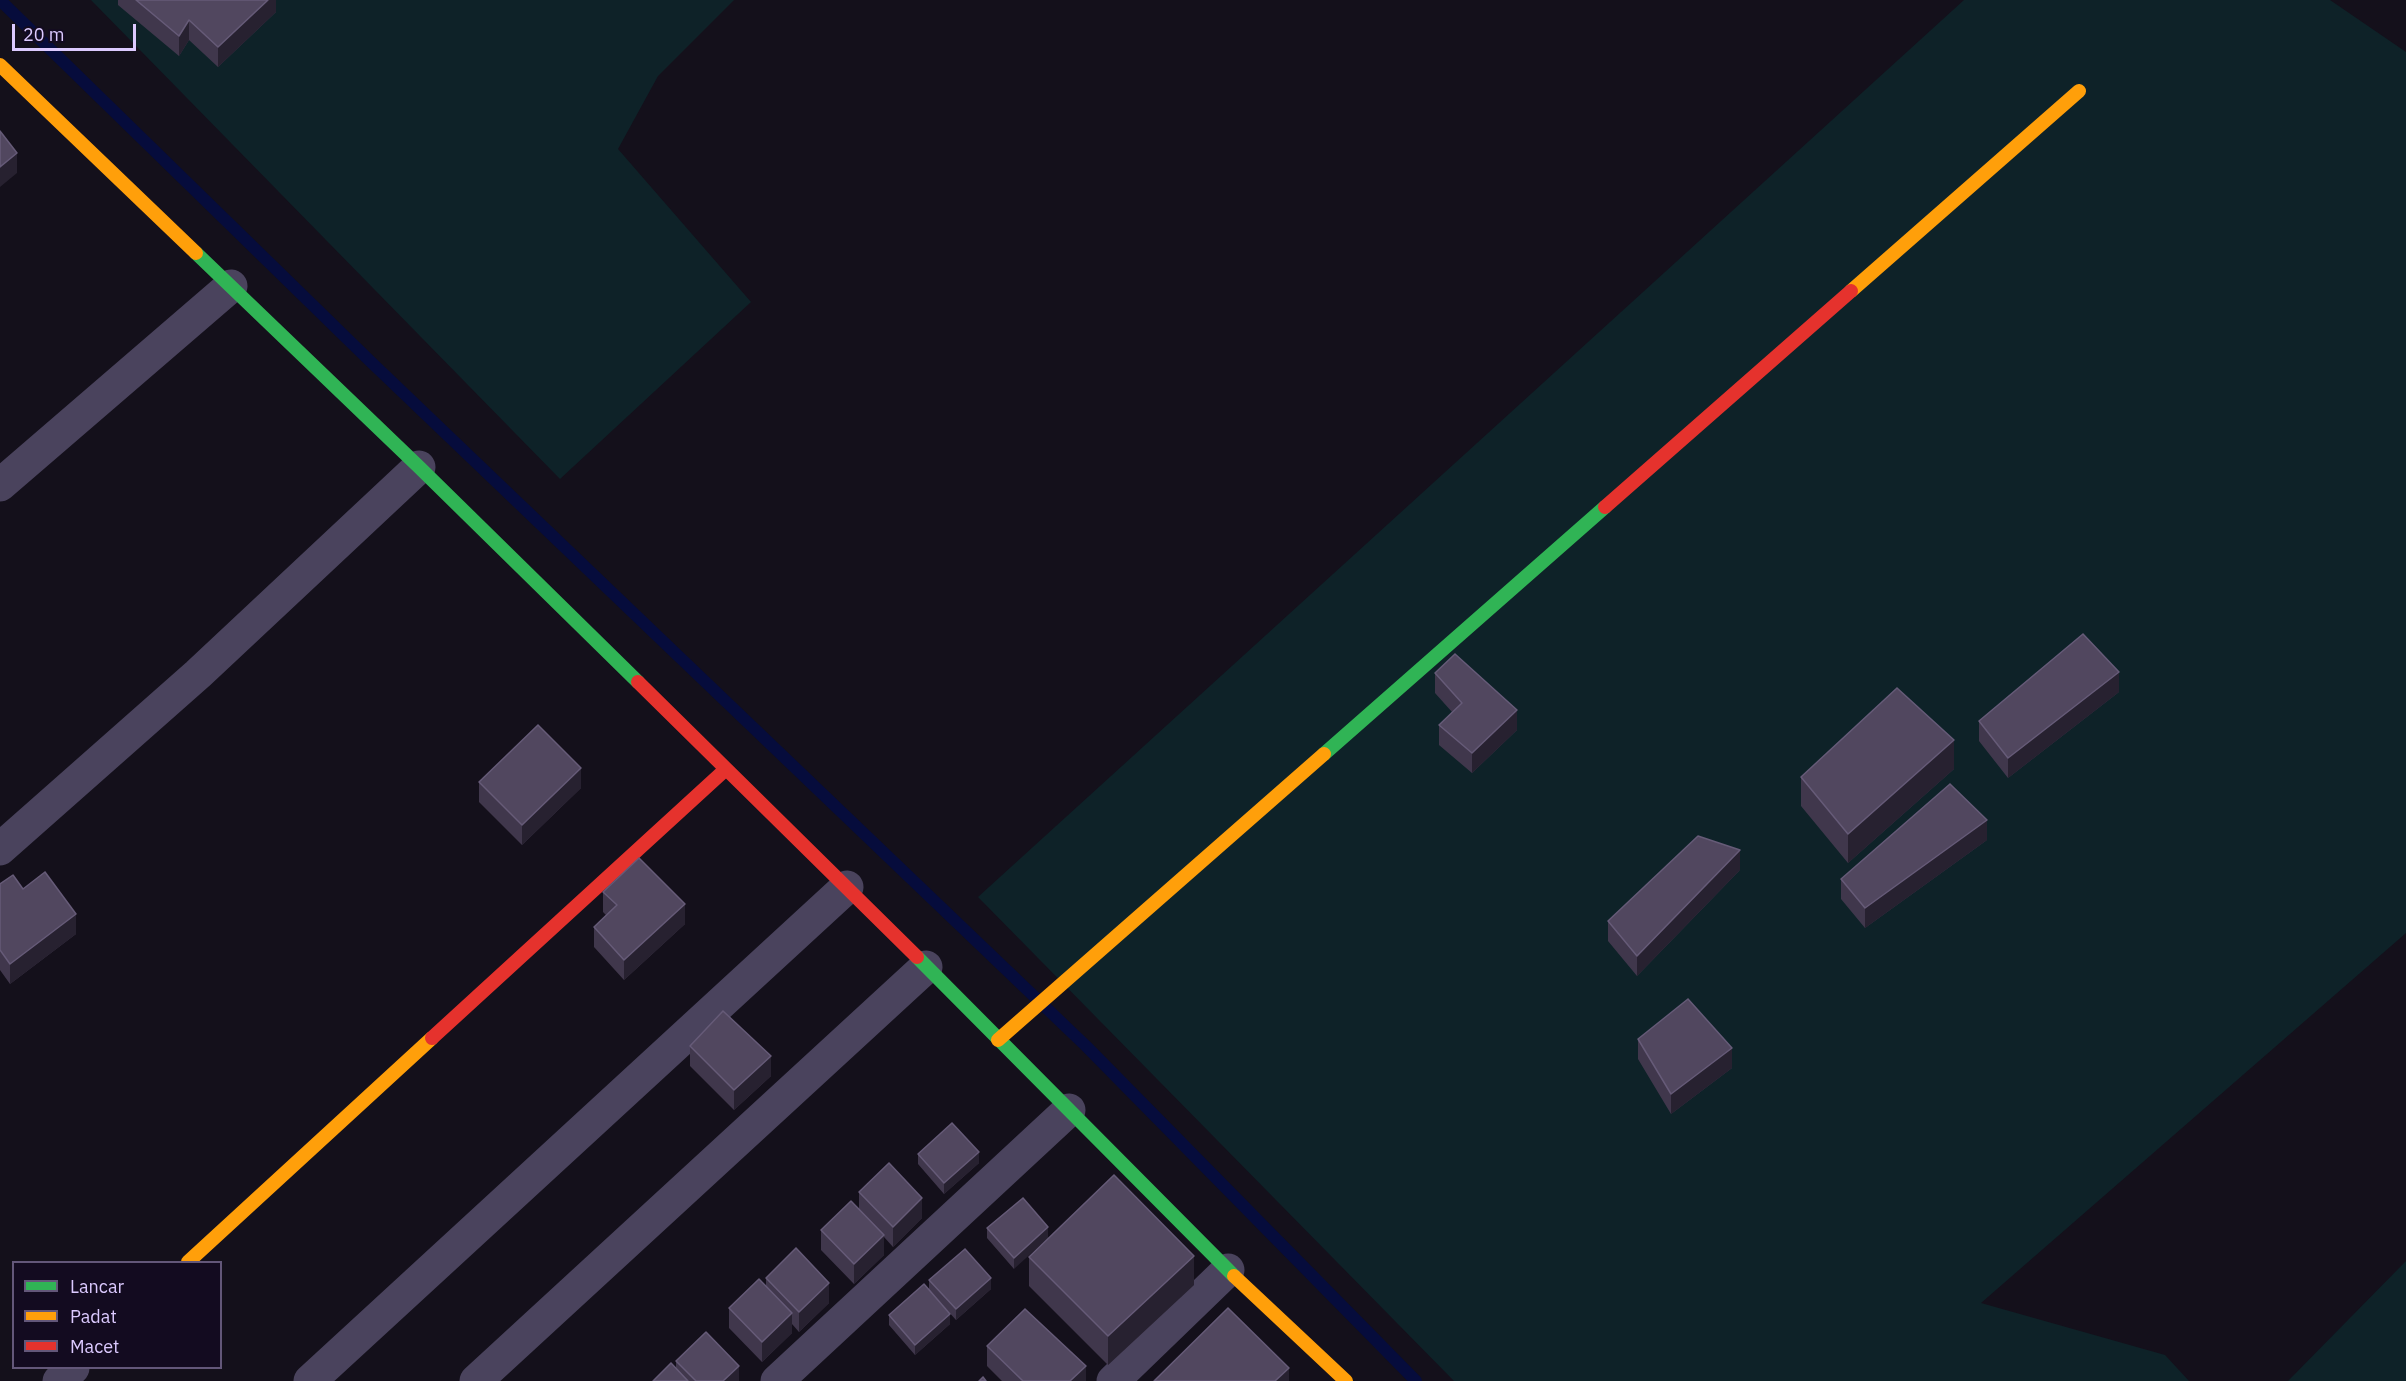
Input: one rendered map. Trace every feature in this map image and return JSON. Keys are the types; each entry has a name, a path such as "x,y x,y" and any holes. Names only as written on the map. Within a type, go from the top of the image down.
{"street":[{"path":"0,66 419,467 847,887 1228,1270 1346,1381"},
{"path":"998,1041 2079,91"},
{"path":"0,485 231,286"},
{"path":"0,849 198,674 419,467"},
{"path":"190,1261 726,769"},
{"path":"310,1381 847,887"},
{"path":"476,1381 926,968"},
{"path":"777,1381 1069,1110"},
{"path":"1113,1381 1228,1270"},
{"path":"59,1381 72,1369"}],"shaded area":[{"path":"91,0 734,0 658,76 618,149 751,302 560,479"},
{"path":"1964,0 2330,0 2406,52 2406,933 1981,1303 2165,1355 2189,1381 1454,1381 978,897"},
{"path":"2406,1261 2406,1381 2288,1381"}],"building":[{"path":"136,0 268,0 218,47 189,20 179,36"},
{"path":"0,131 17,153 0,167"},
{"path":"2083,634 2119,672 2008,758 1979,721"},
{"path":"1455,654 1517,710 1472,753 1439,725 1462,703 1435,673"},
{"path":"1897,688 1954,740 1848,834 1801,777"},
{"path":"538,725 581,768 522,825 479,782"},
{"path":"1950,784 1987,820 1865,908 1841,879"},
{"path":"1698,836 1740,850 1637,956 1608,921"},
{"path":"639,858 685,904 624,960 594,927 617,905 603,892"},
{"path":"45,872 76,914 10,964 0,950 0,884 13,875 23,889"},
{"path":"1688,999 1732,1048 1671,1094 1638,1039"},
{"path":"723,1011 771,1056 734,1090 690,1046"},
{"path":"952,1123 979,1152 944,1183 918,1154"},
{"path":"889,1163 922,1198 893,1227 859,1192"},
{"path":"1114,1175 1194,1256 1108,1336 1029,1257"},
{"path":"1023,1198 1048,1227 1014,1258 987,1228"},
{"path":"851,1201 884,1235 854,1264 821,1230"},
{"path":"796,1248 829,1283 799,1312 766,1278"},
{"path":"965,1249 991,1278 956,1309 929,1280"},
{"path":"759,1279 792,1313 762,1342 729,1308"},
{"path":"924,1284 950,1314 915,1345 889,1315"},
{"path":"1228,1308 1289,1368 1275,1381 1154,1381"},
{"path":"1025,1309 1086,1366 1070,1381 1023,1381 987,1346"},
{"path":"706,1332 739,1366 723,1381 696,1381 676,1361"},
{"path":"671,1363 688,1381 653,1381"}],"waterway":[{"path":"0,0 370,361 1086,1046 1416,1381"}],"traffic: fast":[{"path":"196,253 638,682"},
{"path":"1324,754 1605,507"},
{"path":"917,957 1234,1276"}],"traffic: slow":[{"path":"0,65 196,253"},
{"path":"1851,291 2079,91"},
{"path":"998,1040 1324,754"},
{"path":"189,1261 432,1038"},
{"path":"1234,1276 1346,1381"}],"traffic: jam":[{"path":"1605,507 1851,291"},
{"path":"638,682 917,957"},
{"path":"432,1038 726,769"}]}
